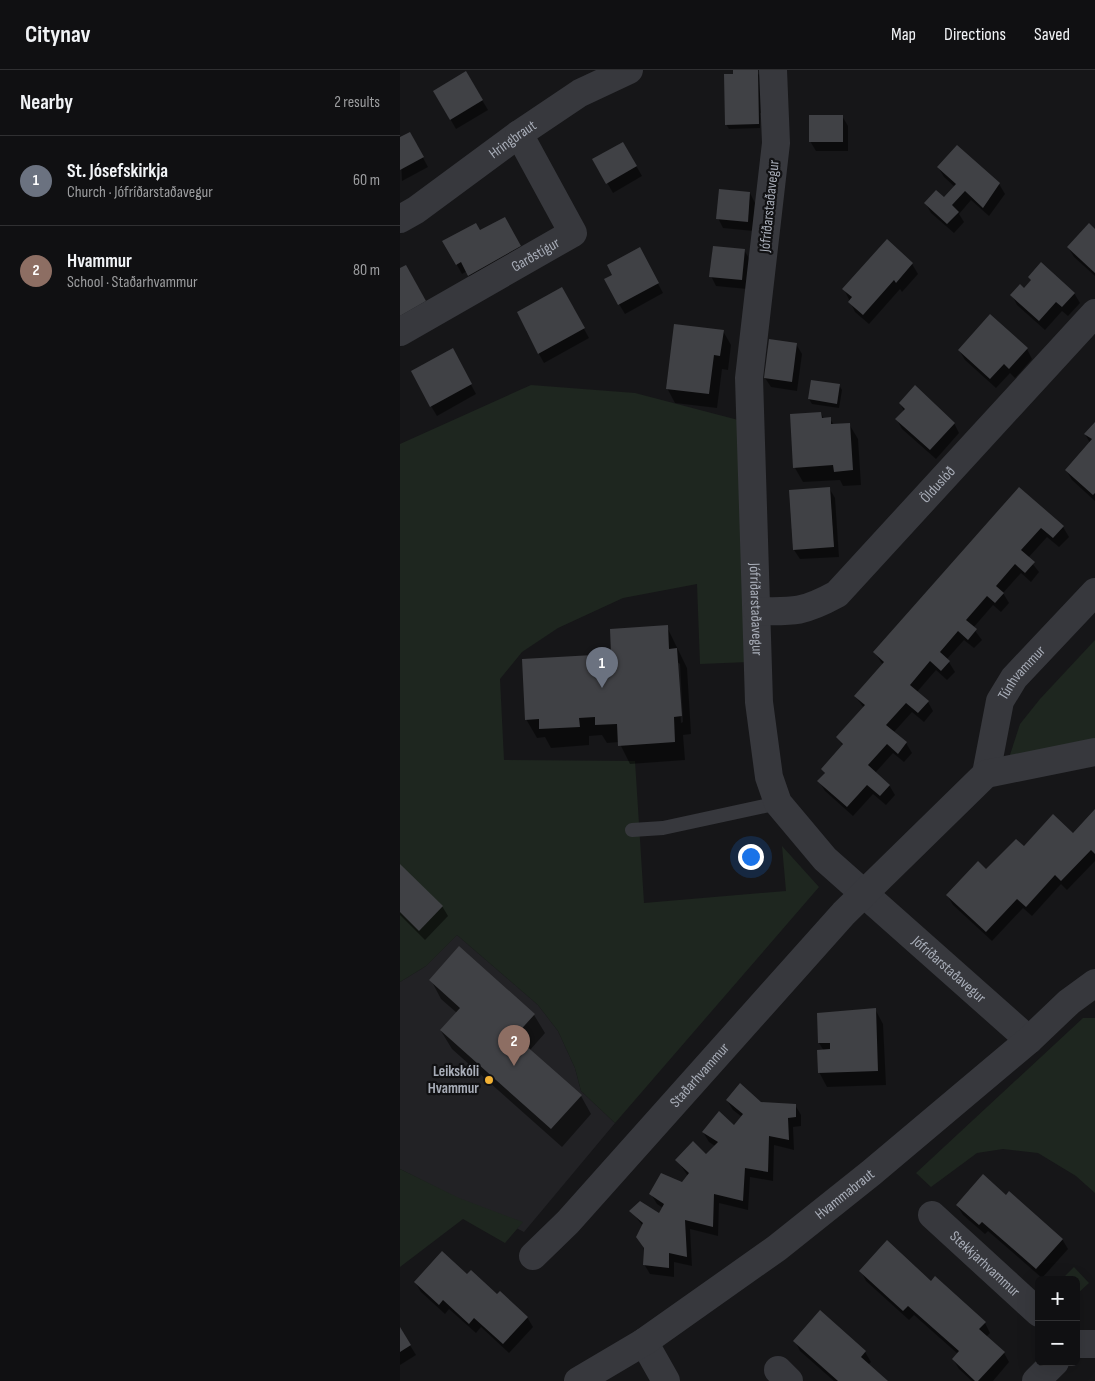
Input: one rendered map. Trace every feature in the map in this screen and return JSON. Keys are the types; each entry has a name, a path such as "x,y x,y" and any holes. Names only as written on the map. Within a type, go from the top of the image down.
{"street":[{"name":"Hringbraut","path":"400,219 416,210 518,134 580,93 629,70"},
{"name":"Jófríðarstaðavegur","path":"773,70 776,143 750,378 758,611 759,702 769,777 778,803 825,859 865,892 1029,1040"},
{"name":"Garðstígur","path":"400,332 573,233 518,134"},
{"name":"Ölduslóð","path":"758,611 795,612 837,594 1095,313"},
{"name":"Túnhvammur","path":"986,774 1000,701 1014,678 1095,592"},
{"path":"865,892 986,774 1095,752"},
{"name":"Staðarhvammur","path":"533,1256 568,1222 865,892"},
{"name":"Hvammabraut","path":"578,1381 644,1342 719,1290 834,1203 1029,1040 1068,1002 1095,983"},
{"name":"Stekkjarhvammur","path":"932,1215 1035,1309"},
{"path":"644,1342 666,1381"},
{"path":"1080,1344 1095,1344"},
{"path":"1036,1381 1051,1366"}],"lane":[{"path":"632,830 662,828 778,803"}],"shaded area":[{"path":"531,385 635,393 742,421 749,662 700,664 697,584 623,598 558,628 522,652 500,679 504,760 635,761 644,903 786,891 782,846 819,887 615,1123 581,1091 575,1068 558,1031 538,1005 457,935 426,966 400,982 400,444"},
{"path":"1095,640 1095,742 1008,761 1020,724 1040,699"},
{"name":"Leikskóli Hvammur","path":"457,935 538,1005 558,1031 575,1068 581,1091 615,1123 524,1232 400,1169 400,982 426,966"},
{"path":"1083,1018 1095,1018 1095,1193 1076,1176 1038,1153 1003,1149 977,1153 931,1187 916,1173"},
{"path":"400,1169 459,1198 523,1222 505,1243 463,1219 400,1267"},
{"path":"1074,1267 1089,1283 1080,1291 1080,1276 1065,1276"}],"building":[{"path":"733,70 758,70 759,124 725,125 724,74 733,74"},
{"path":"466,71 483,100 450,120 433,91"},
{"path":"809,115 843,115 843,142 809,142"},
{"path":"410,132 424,157 400,170 400,137"},
{"path":"623,142 637,166 606,184 592,159"},
{"path":"957,145 1000,183 983,208 965,191 952,205 959,212 947,224 924,203 936,190 944,197 956,184 937,167"},
{"path":"719,189 750,192 748,222 716,219"},
{"path":"505,217 521,246 468,276 461,262 456,265 442,241 476,223 480,230"},
{"path":"1089,223 1095,229 1095,273 1067,247"},
{"path":"887,239 913,263 896,283 894,280 863,315 848,302 852,297 842,289"},
{"path":"713,246 745,249 742,280 709,277"},
{"path":"640,247 659,283 618,305 604,279 612,275 607,265"},
{"path":"1041,262 1075,293 1062,307 1056,302 1039,321 1010,295 1020,284 1024,288 1031,280 1028,277"},
{"path":"406,265 426,301 400,316 400,268"},
{"path":"562,287 585,328 538,354 517,312"},
{"path":"990,314 1028,348 1009,369 1004,364 990,379 958,350"},
{"path":"674,324 724,330 720,356 714,355 709,394 666,389"},
{"path":"769,339 797,343 792,382 764,378"},
{"path":"453,348 472,384 430,407 411,371"},
{"path":"811,380 840,384 837,404 808,399"},
{"path":"915,385 955,423 930,450 895,419 905,409 899,403"},
{"path":"821,412 822,418 831,417 831,424 850,423 853,470 834,472 833,465 793,468 790,414"},
{"path":"1095,422 1095,493 1093,495 1065,470 1092,439 1084,434"},
{"path":"830,487 834,547 793,550 789,490"},
{"path":"1019,487 1064,526 1053,538 1041,528 1021,550 1035,562 1025,573 1015,564 996,586 1004,593 995,603 987,596 966,620 977,629 968,640 958,631 940,652 950,661 941,671 930,661 910,685 929,701 918,713 906,703 886,725 907,742 898,754 887,744 868,765 890,785 880,796 867,785 847,807 817,781 825,773 821,769 843,744 836,737 865,705 854,696 884,662 873,652"},
{"path":"668,625 669,649 677,648 682,716 674,717 675,742 618,746 617,724 595,725 595,717 579,718 580,727 539,729 539,719 525,720 522,659 611,654 610,629"},
{"path":"1095,809 1095,854 1091,850 1061,881 1055,875 1026,907 1017,899 986,932 946,895 978,861 986,869 1016,839 1024,846 1053,814 1073,833"},
{"path":"400,864 443,906 419,931 400,912"},
{"path":"459,946 535,1014 515,1036 582,1095 551,1129 440,1030 460,1008 429,980"},
{"path":"876,1008 878,1071 818,1073 817,1050 830,1049 830,1043 818,1043 817,1013"},
{"path":"740,1083 761,1102 796,1104 796,1117 788,1118 789,1140 769,1136 768,1172 745,1168 743,1201 714,1194 713,1227 685,1220 687,1257 669,1253 669,1268 643,1265 644,1248 636,1237 643,1223 629,1211 640,1201 659,1213 664,1204 649,1194 661,1173 682,1182 689,1173 675,1160 693,1141 706,1154 718,1142 702,1132 719,1111 734,1125 743,1114 726,1100"},
{"path":"983,1174 1006,1195 1009,1191 1063,1239 1036,1269 982,1222 979,1225 956,1205"},
{"path":"887,1240 931,1281 935,1276 986,1322 979,1329 1005,1352 978,1381 975,1381 952,1359 959,1351 908,1306 903,1311 859,1271"},
{"path":"442,1251 467,1274 471,1270 497,1294 500,1291 528,1317 503,1344 474,1318 469,1324 443,1300 439,1305 414,1282"},
{"path":"820,1310 866,1351 861,1357 888,1381 838,1381 793,1341"},
{"path":"400,1327 411,1345 400,1352"}],"place":[{"name":"St. Jósefskirkja","path":"602,688"},
{"name":"Hvammur","path":"514,1066"},
{"name":"Leikskóli Hvammur","path":"489,1080"}]}
